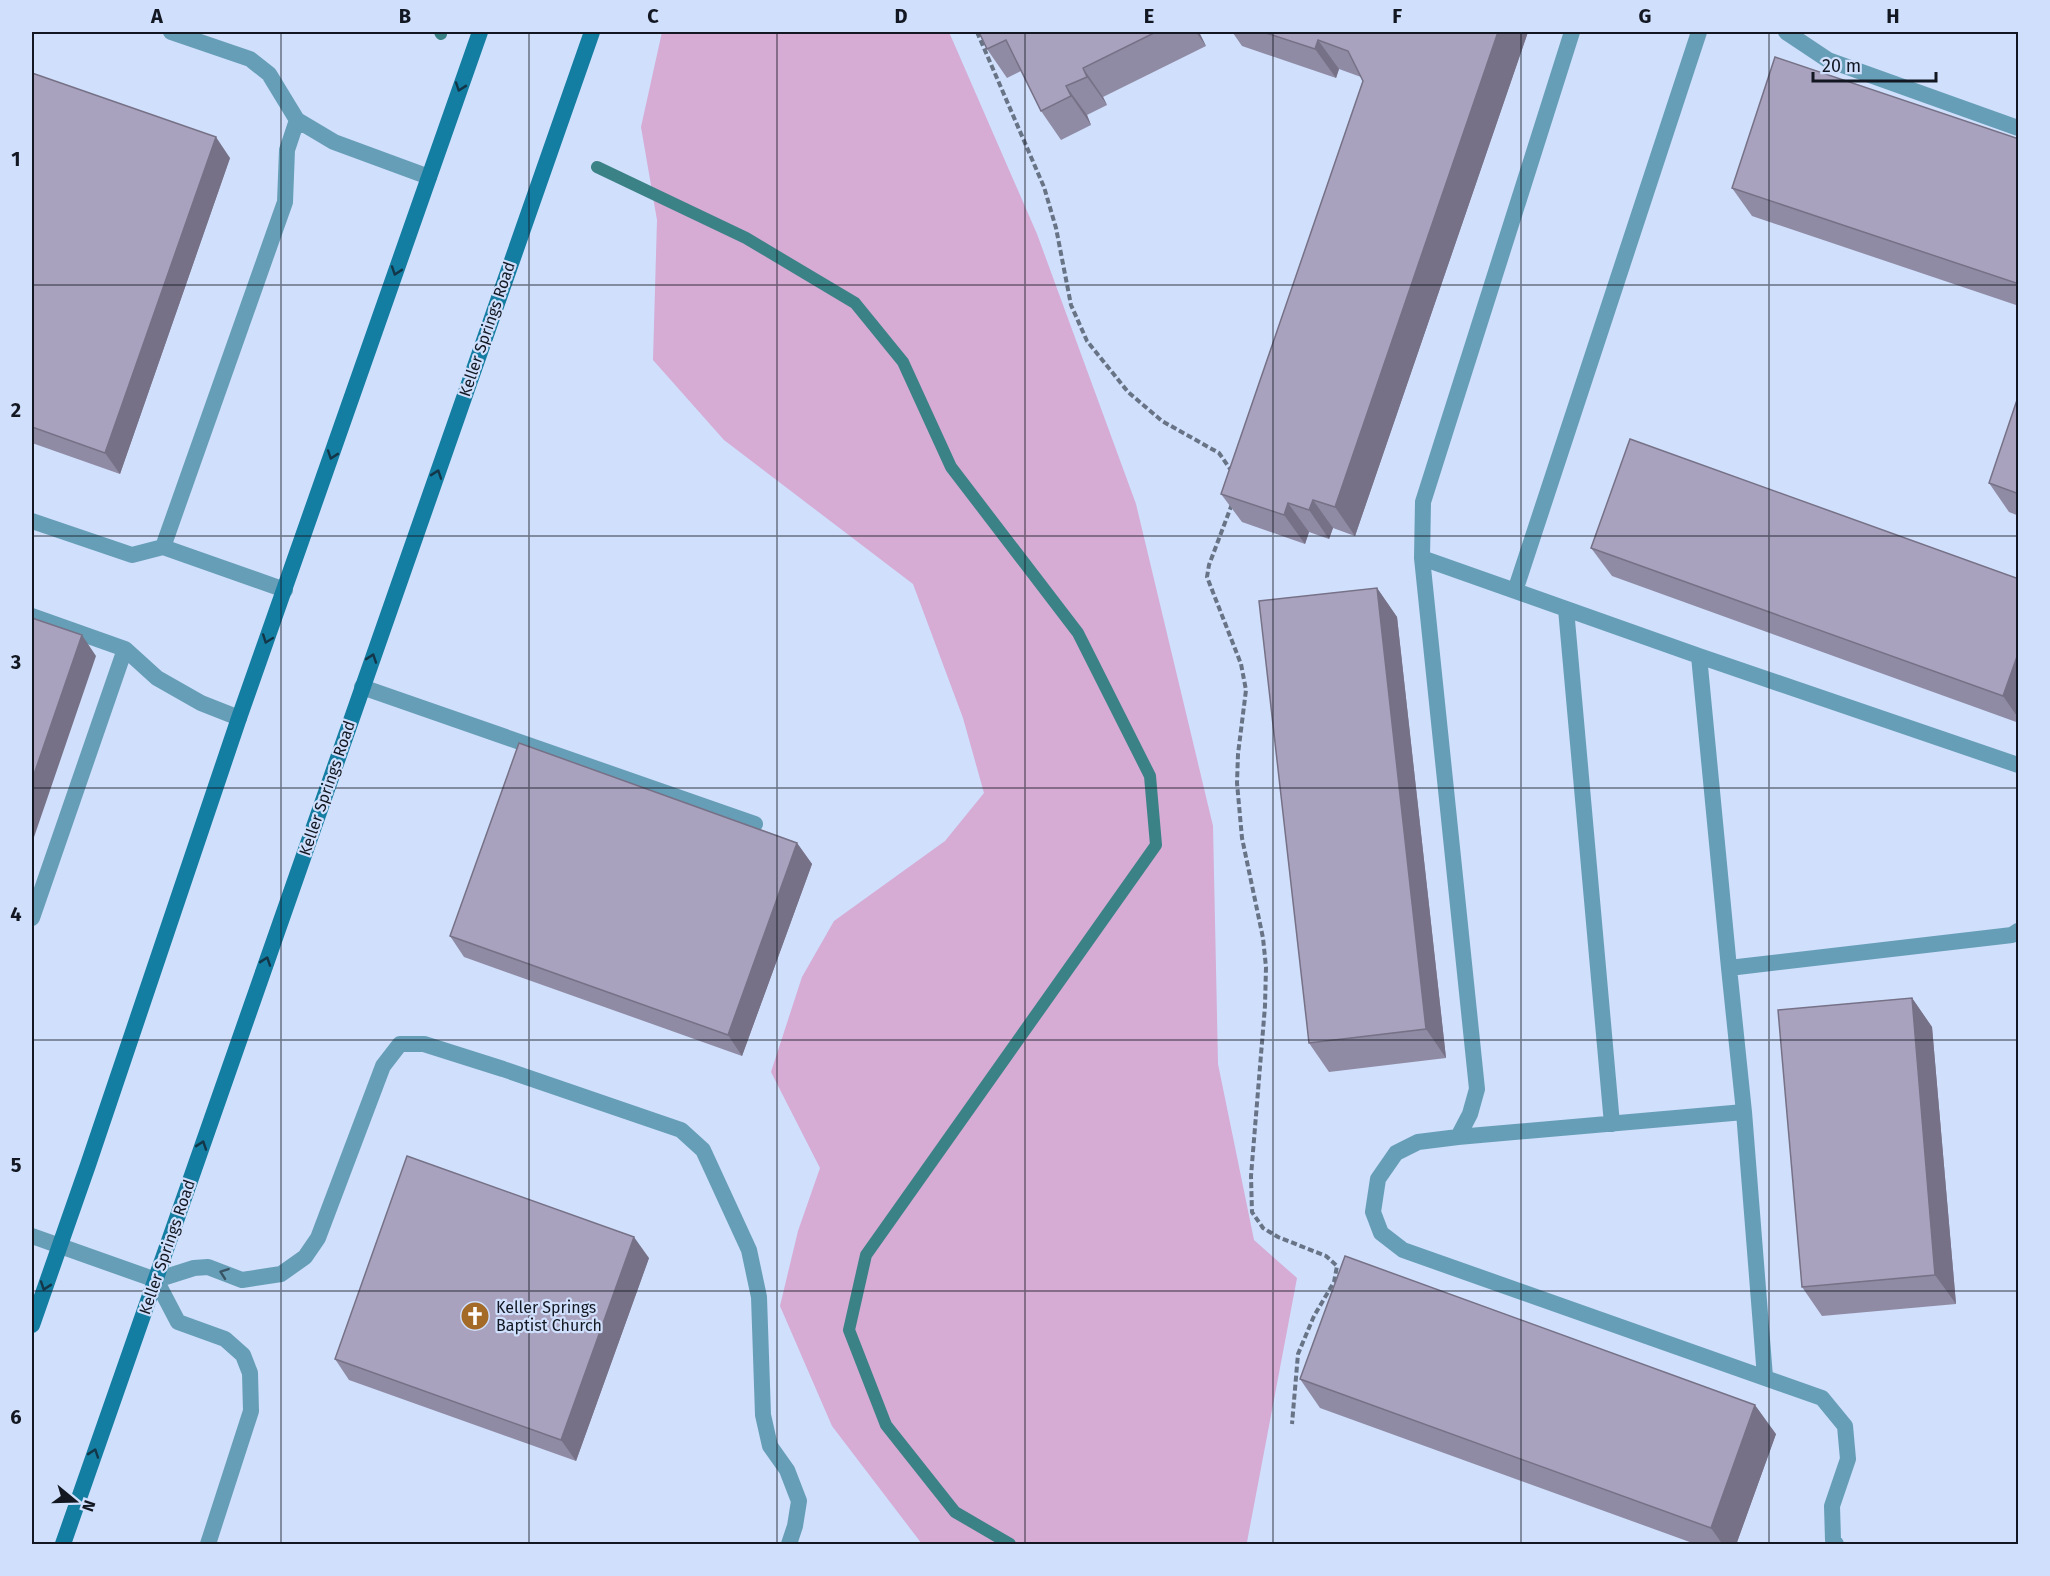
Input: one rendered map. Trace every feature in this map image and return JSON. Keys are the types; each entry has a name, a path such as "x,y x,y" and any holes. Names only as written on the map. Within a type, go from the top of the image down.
{"main road":[{"path":"32,1325 239,718 480,32"},
{"name":"Keller Springs Road","path":"63,1545 592,32"}],"street":[{"path":"171,32 250,59 269,74 297,120 334,142 429,177"},
{"path":"1458,1137 1470,1114 1477,1089 1422,558 1423,502 1572,32"},
{"path":"1515,591 1699,32"},
{"path":"1786,32 1828,60 2019,128"},
{"path":"163,547 285,202 287,150 297,120"},
{"path":"32,521 132,555 163,547 285,590"},
{"path":"1422,558 1699,656 2019,765"},
{"path":"1566,609 1612,1124"},
{"path":"32,616 124,649 157,678 201,703 239,718"},
{"path":"32,918 124,649"},
{"path":"1699,656 1744,1112 1765,1377"},
{"path":"362,687 755,824"},
{"path":"1729,968 2012,935 2019,931"},
{"path":"32,1236 156,1280 194,1268 208,1267 242,1280 281,1274 305,1257 318,1238 382,1066 400,1044 424,1044 681,1130 703,1150 748,1250 759,1297 763,1415 770,1446 787,1470 799,1501 789,1545"},
{"path":"1744,1112 1418,1142 1396,1153 1378,1179 1373,1212 1381,1233 1403,1250 1822,1398 1845,1426 1848,1459 1832,1506 1833,1540 1836,1545"},
{"path":"156,1280 178,1322 225,1339 243,1355 250,1373 251,1411 208,1545"}],"path":[{"path":"977,32 1044,187 1056,228 1071,305 1087,341 1128,392 1162,421 1219,453 1233,474 1233,482"},
{"path":"1234,499 1209,565 1207,577 1241,664 1246,690 1237,783 1242,838 1263,938 1266,967 1251,1176 1252,1212 1263,1228 1278,1237 1326,1256 1338,1266 1334,1282 1314,1316 1298,1354 1292,1424"}],"shaded area":[{"path":"662,32 949,32 1037,234 1136,504 1213,826 1218,1064 1254,1240 1297,1278 1247,1542 1233,1544 922,1544 832,1426 780,1306 798,1231 820,1168 771,1072 802,977 834,921 945,841 984,793 963,718 913,584 724,440 653,360 657,220 641,127"}],"building":[{"path":"979,32 1156,32 1083,68 1087,77 1066,86 1071,96 1041,111 1006,40 987,49"},
{"path":"1263,32 1498,32 1335,507 1313,500 1309,510 1288,503 1284,515 1221,494 1363,81 1348,51 1318,40 1315,49"},
{"path":"1775,57 2019,139 2019,284 1732,188"},
{"path":"32,73 216,137 105,453 32,427"},
{"path":"2019,394 2019,494 1989,483"},
{"path":"1630,439 2019,579 2019,651 2003,696 1591,548"},
{"path":"1377,588 1426,1029 1309,1043 1259,601"},
{"path":"32,618 82,635 32,780"},
{"path":"519,743 797,843 728,1035 450,936"},
{"path":"1912,998 1935,1275 1802,1287 1778,1010"},
{"path":"407,1156 634,1237 561,1440 335,1359"},
{"path":"1345,1256 1755,1405 1711,1528 1300,1379"}],"waterway":[{"path":"597,167 746,238 855,303 903,362 951,467 1078,633 1150,776 1156,845 866,1255 849,1330 886,1425 955,1512 1010,1544"}],"place":[{"name":"Keller Springs Baptist Church","path":"475,1316"}]}
